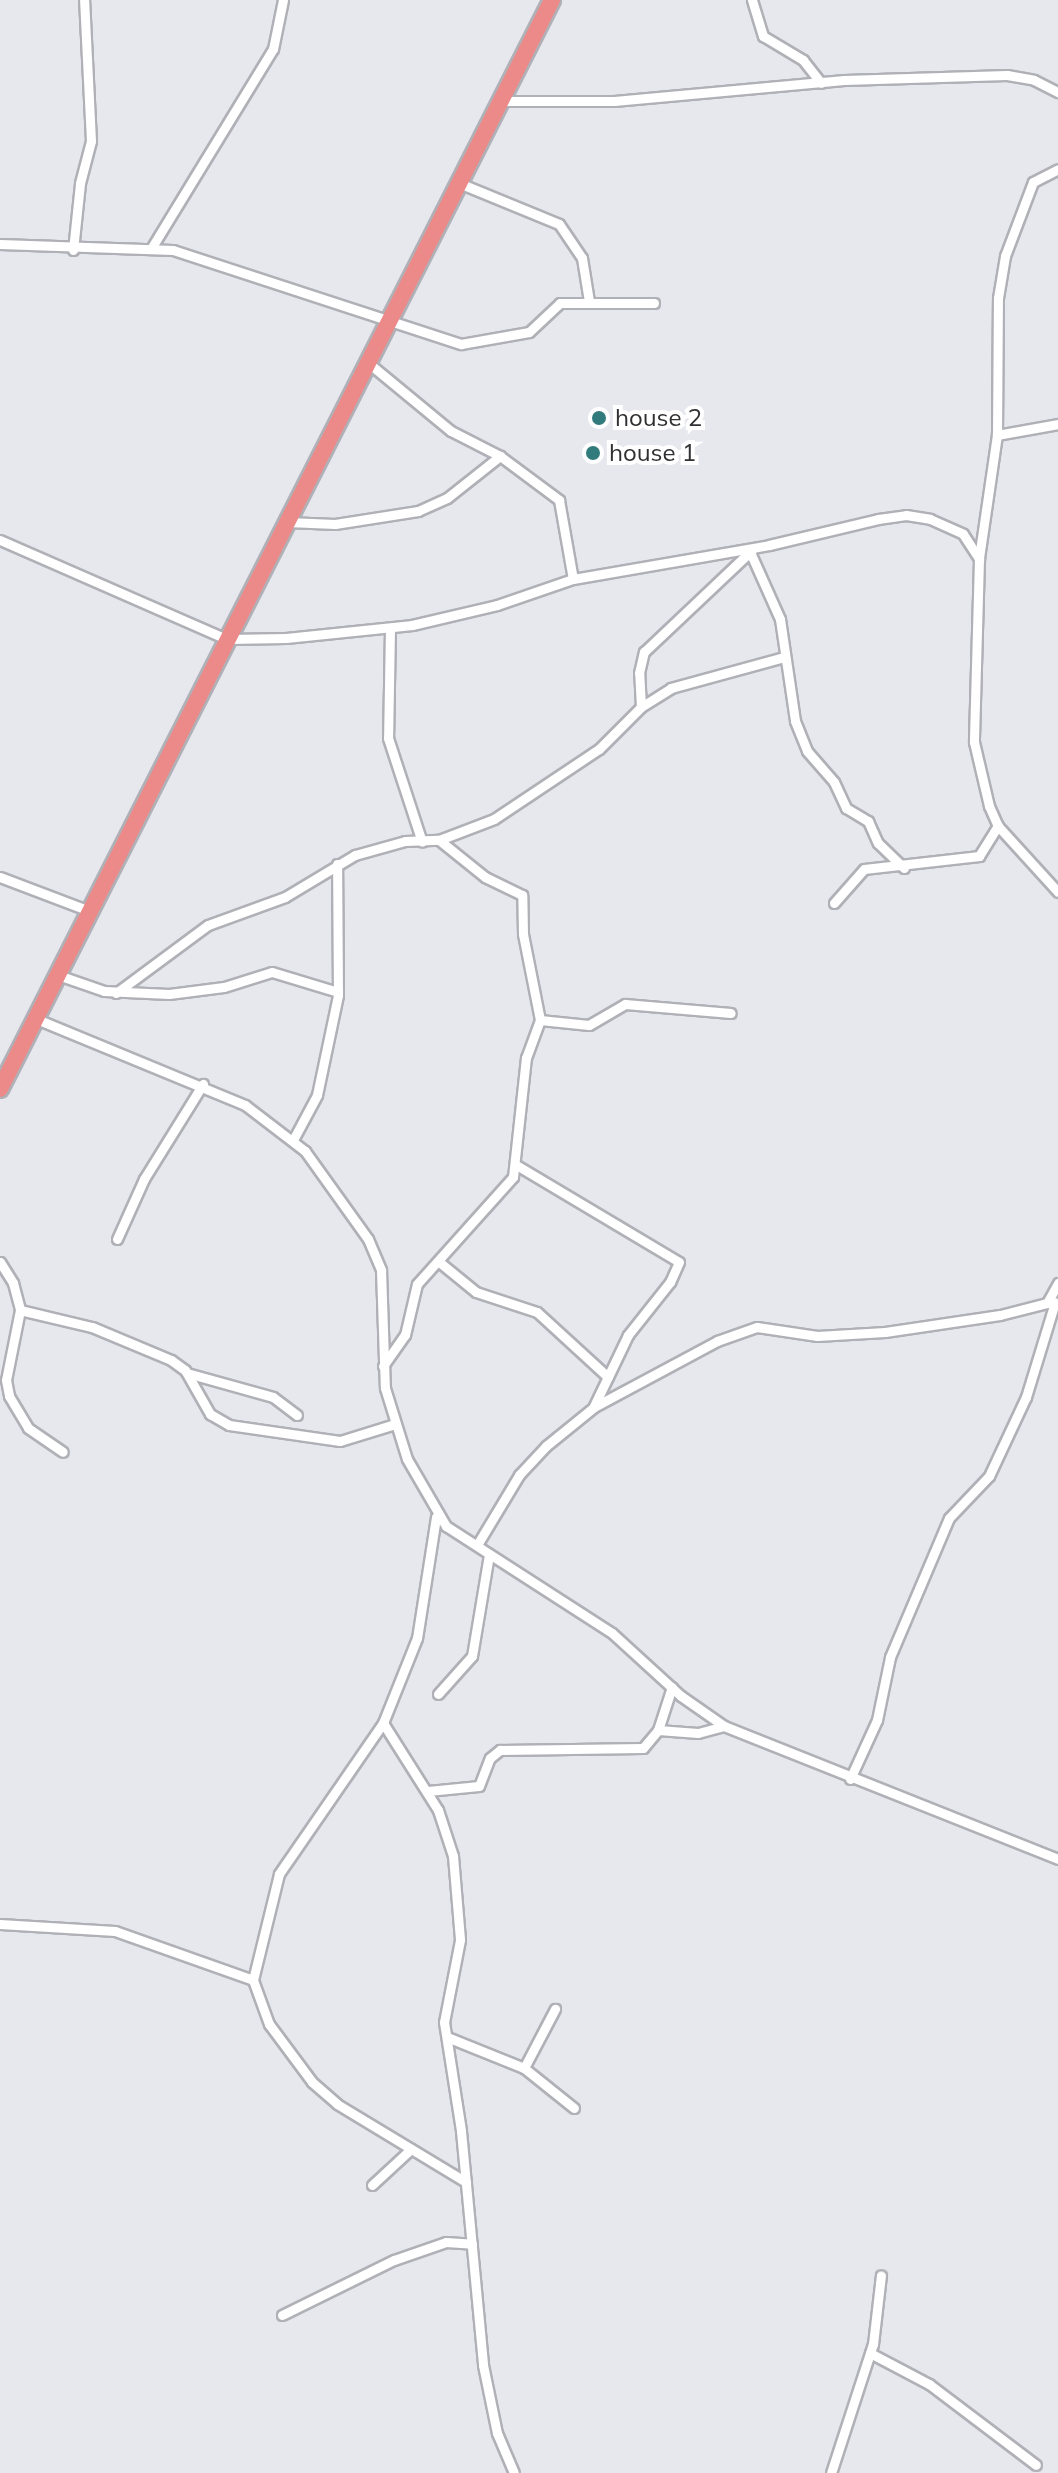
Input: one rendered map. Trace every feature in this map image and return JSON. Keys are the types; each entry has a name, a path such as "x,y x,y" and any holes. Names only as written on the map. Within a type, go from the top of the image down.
{"highway":[{"path":"0,1089 87,910 552,0"}],"street":[{"path":"73,250 80,183 91,141 84,0"},
{"path":"152,247 273,49 283,0"},
{"path":"752,0 763,36 803,60 821,83"},
{"path":"499,101 614,101 821,83 1007,75 1034,80 1058,92"},
{"path":"1058,169 1033,182 1005,256 998,298 997,435 979,559 974,742 982,783 998,826 1058,892"},
{"path":"459,183 559,224 582,258 589,301"},
{"path":"0,244 73,250 152,247 210,260 469,344 525,334 560,303 654,303"},
{"path":"366,361 451,431 500,456 562,505 573,579"},
{"path":"997,435 1058,424"},
{"path":"287,522 335,524 418,511 447,498 500,456"},
{"path":"0,540 227,639 390,628 497,605 573,579 752,550 906,515 953,527 973,545 979,559"},
{"path":"752,550 780,619 795,721 807,751 834,782 846,808 868,821 878,843 904,868"},
{"path":"641,707 639,673 644,652 752,550"},
{"path":"390,628 388,738 422,842"},
{"path":"116,993 208,925 285,897 337,864 399,842 439,840 535,797 599,749 641,707 686,681 784,657"},
{"path":"834,903 857,873 979,856 998,826"},
{"path":"383,1366 405,1335 417,1284 518,1166 524,1071 540,1020 523,934 522,895 485,877 439,840"},
{"path":"293,1140 317,1095 338,992 337,864"},
{"path":"0,877 87,910"},
{"path":"55,974 116,993 214,989 272,972 338,992"},
{"path":"540,1020 589,1025 625,1004 731,1013"},
{"path":"34,1018 203,1084 268,1118 293,1140 337,1193 381,1270 383,1366 395,1424 436,1517 612,1633 672,1687 724,1726 850,1779 1058,1859"},
{"path":"117,1239 144,1179 203,1084"},
{"path":"518,1166 679,1262 670,1282 628,1335 594,1407"},
{"path":"438,1261 476,1292 537,1312 608,1377"},
{"path":"0,1262 13,1283 20,1310 6,1380 9,1396 28,1428 63,1452"},
{"path":"850,1779 877,1720 890,1657 949,1518 989,1476 1026,1397 1058,1283"},
{"path":"477,1545 532,1459 594,1407 745,1329 770,1326 817,1336 885,1332 1018,1312 1054,1302"},
{"path":"20,1310 92,1327 171,1360 187,1373 210,1414 229,1425 340,1441 395,1424"},
{"path":"187,1373 273,1397 297,1415"},
{"path":"436,1517 417,1638 383,1723 279,1874 253,1980 269,2024 300,2069 337,2104 466,2182"},
{"path":"438,1694 472,1656 489,1554"},
{"path":"428,1791 479,1786 490,1758 500,1750 631,1750 651,1743 672,1687"},
{"path":"383,1723 428,1791 453,1856 460,1940 446,2008 447,2037 466,2182 483,2365 497,2433 514,2473"},
{"path":"658,1730 698,1733 724,1726"},
{"path":"0,1924 115,1931 253,1980"},
{"path":"524,2068 555,2009"},
{"path":"447,2037 524,2068 574,2108"},
{"path":"372,2185 411,2149"},
{"path":"282,2315 394,2260 446,2242 472,2244"},
{"path":"831,2473 870,2353 881,2275"},
{"path":"870,2353 929,2384 1036,2465"}],"place":[{"name":"house 2","path":"599,418"},
{"name":"house 1","path":"593,453"}]}
